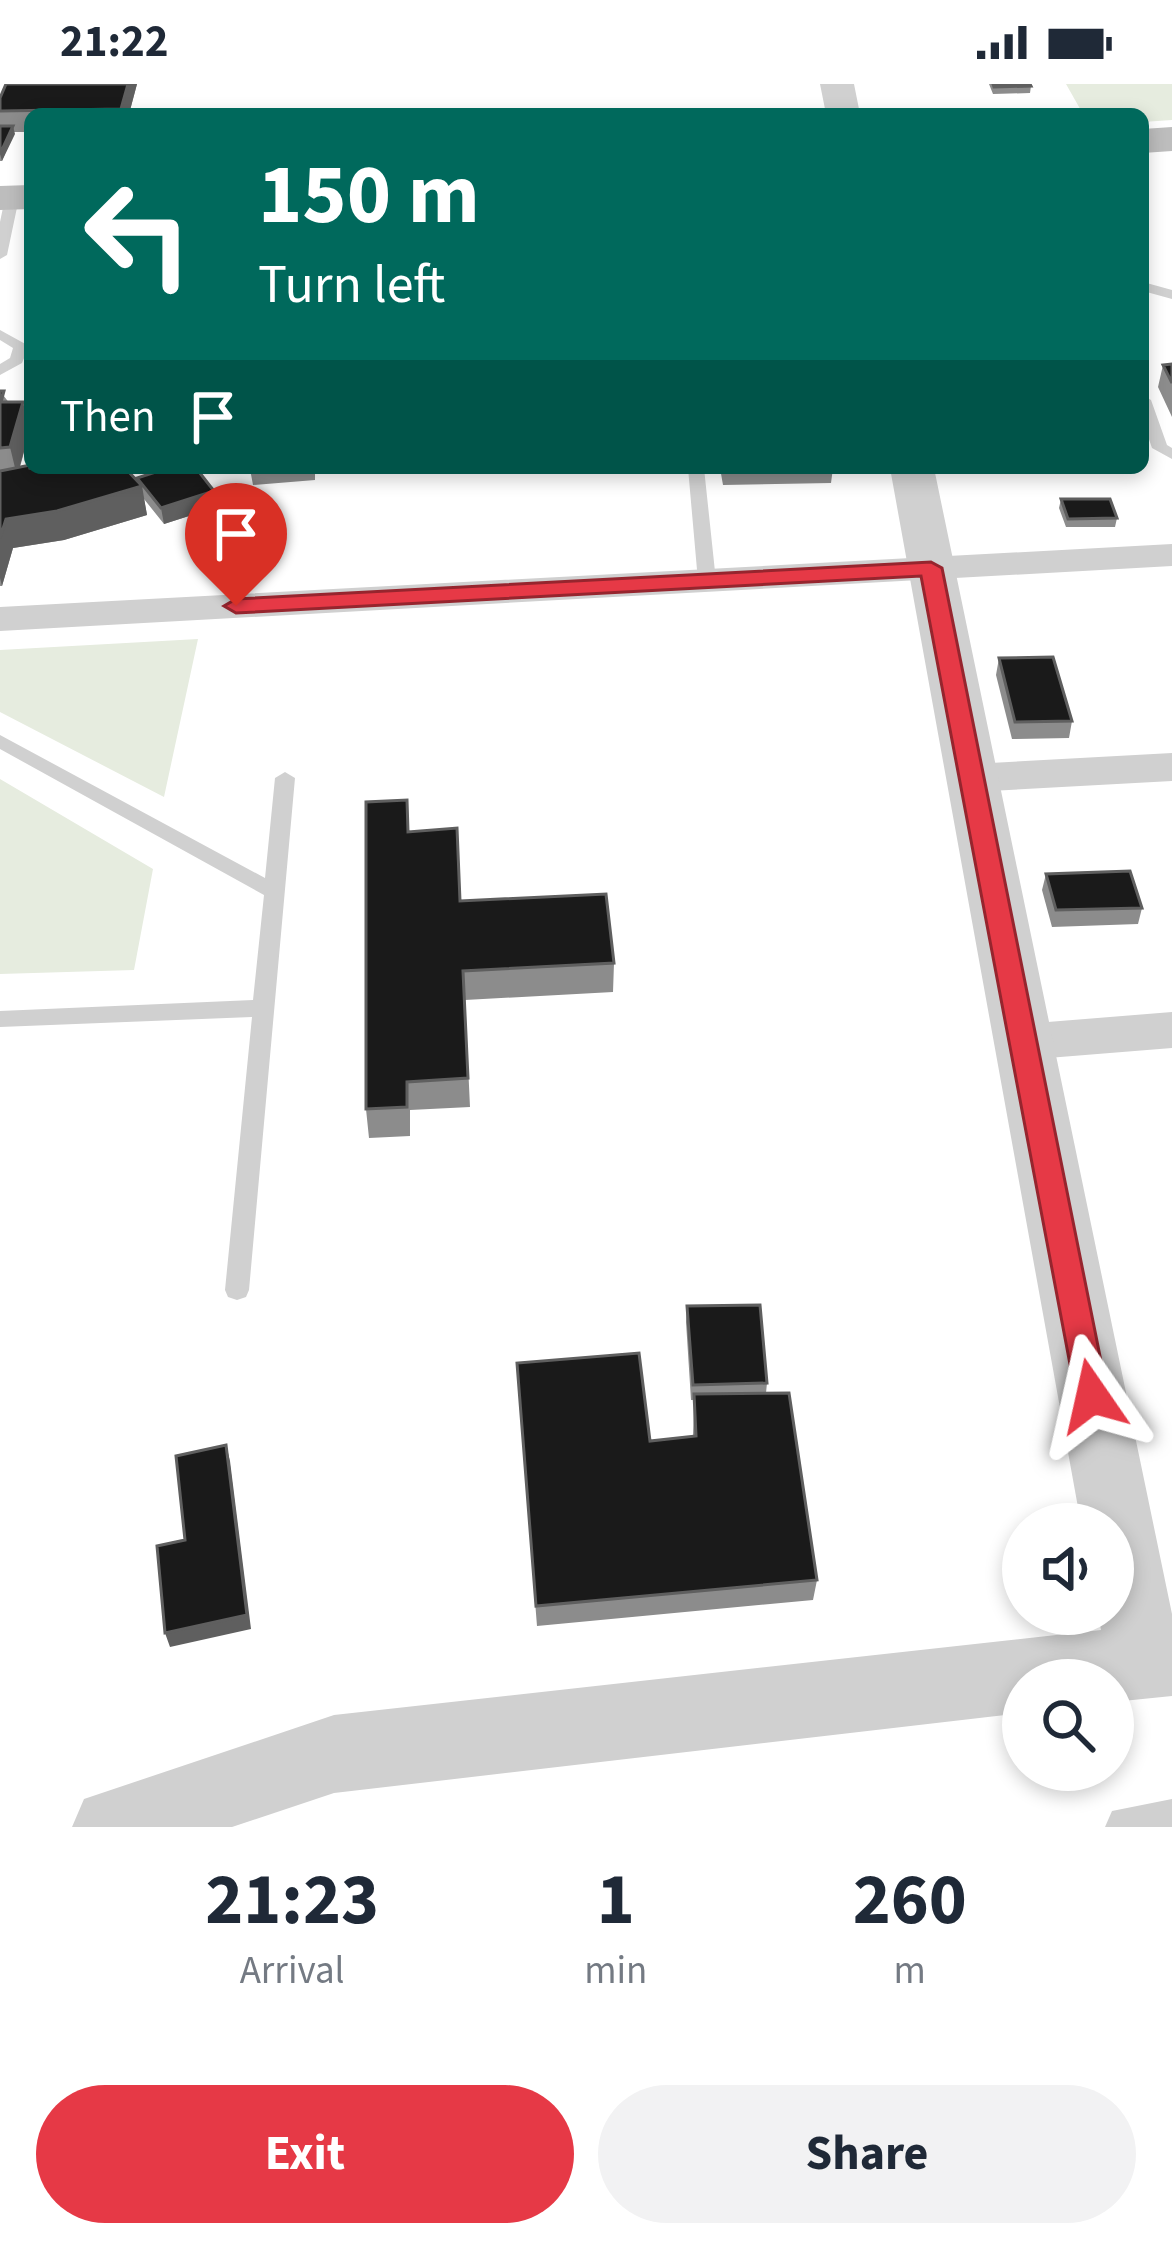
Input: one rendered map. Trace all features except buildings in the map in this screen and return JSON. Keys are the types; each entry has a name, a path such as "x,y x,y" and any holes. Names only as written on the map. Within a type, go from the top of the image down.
{"street":[{"path":"112,1827 334,1754 1158,1660 1023,1042 913,474"},
{"path":"0,619 1172,555"},
{"path":"972,778 1172,767"},
{"path":"1023,1042 1172,1030"},
{"path":"1127,1827 1172,1822"}],"lane":[{"path":"0,255 14,198"},
{"path":"0,334 21,346 24,363 0,370"},
{"path":"1149,417 1160,448 1172,454"},
{"path":"697,474 707,581"},
{"path":"0,741 274,892"},
{"path":"237,1290 285,778"},
{"path":"0,1019 263,1008"}],"shaded area":[{"path":"1066,84 1172,84 1172,120 1149,122 1149,108 1080,108"},
{"path":"198,639 164,797 0,712 0,650"},
{"path":"0,779 153,869 134,970 0,974"}],"route":[{"path":"236,606 931,568 1092,1396"}]}
